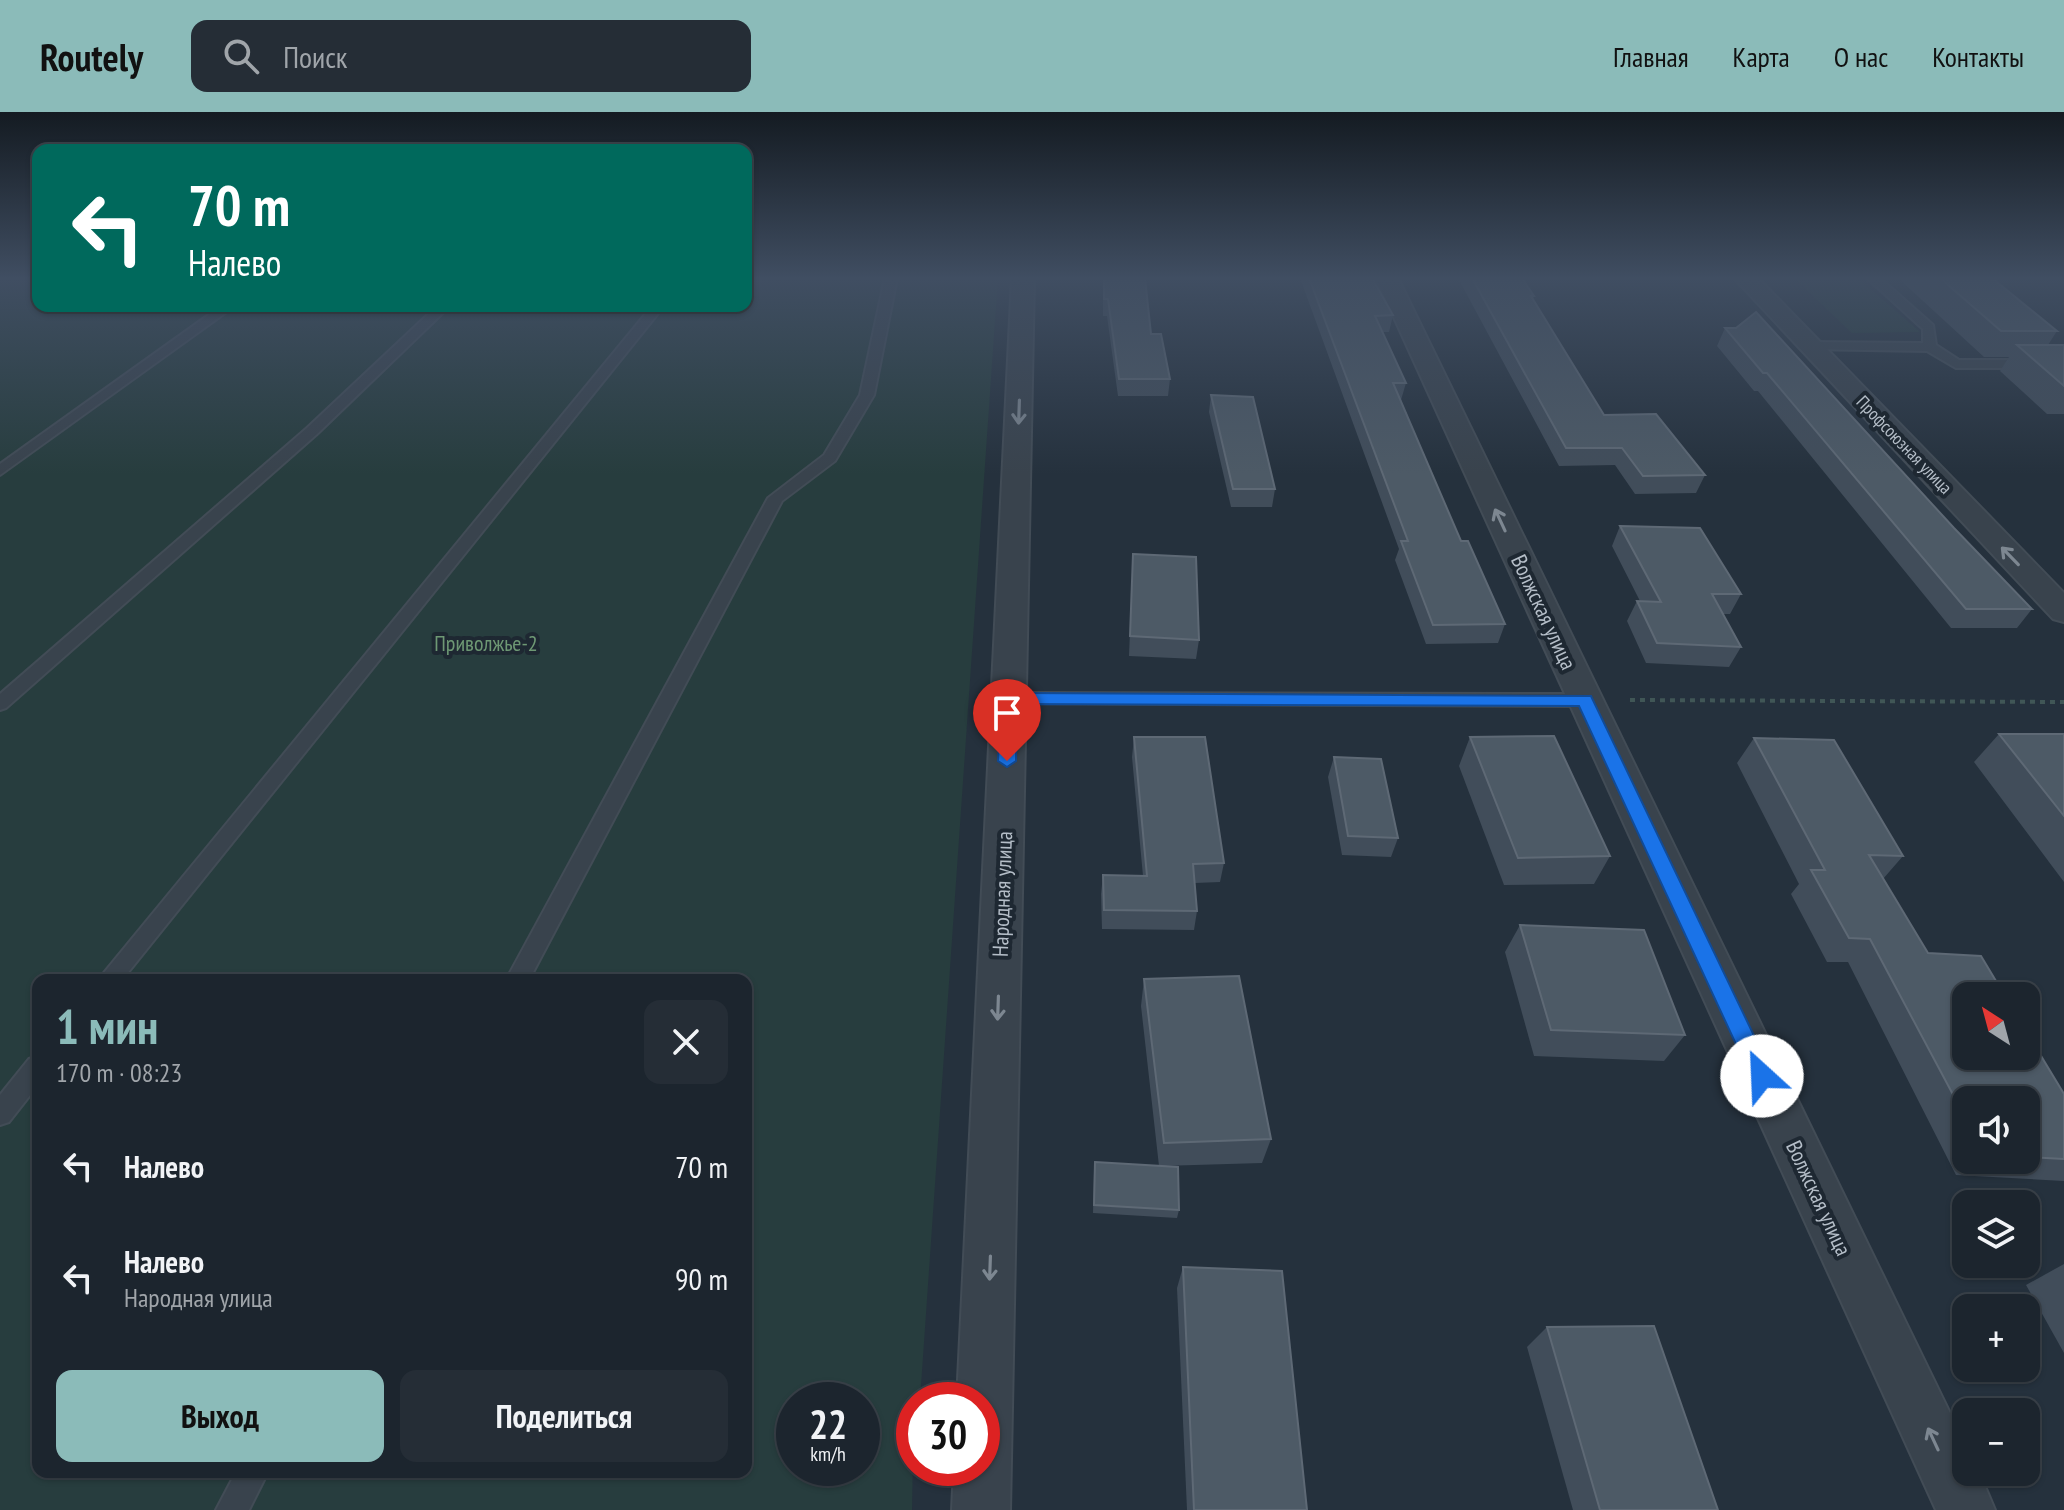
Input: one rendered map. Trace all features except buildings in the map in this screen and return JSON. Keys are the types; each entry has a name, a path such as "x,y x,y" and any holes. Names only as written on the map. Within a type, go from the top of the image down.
{"street":[{"name":"Народная улица","path":"981,1510 1021,343"},
{"name":"Волжская улица","path":"1418,343 1966,1510"},
{"name":"Профсоюзная улица","path":"1806,343 2064,612"}],"lane":[{"path":"0,471 177,343"},
{"path":"0,704 312,431 405,343"},
{"path":"114,974 628,343"},
{"path":"520,974 776,498 830,458 867,395 878,343"},
{"path":"1809,346 1930,347 1956,364 2064,364"},
{"path":"1009,699 1585,700"},
{"path":"0,1114 32,1074"},
{"path":"232,1510 250,1478"}],"path":[{"path":"1585,700 2064,702"}],"green space":[{"name":"Приволжье-2","path":"0,343 993,343 921,1382 896,1382 896,1486 912,1486 912,1510 0,1510"}],"route":[{"path":"1007,761 1009,699 1585,700 1762,1076"}]}
